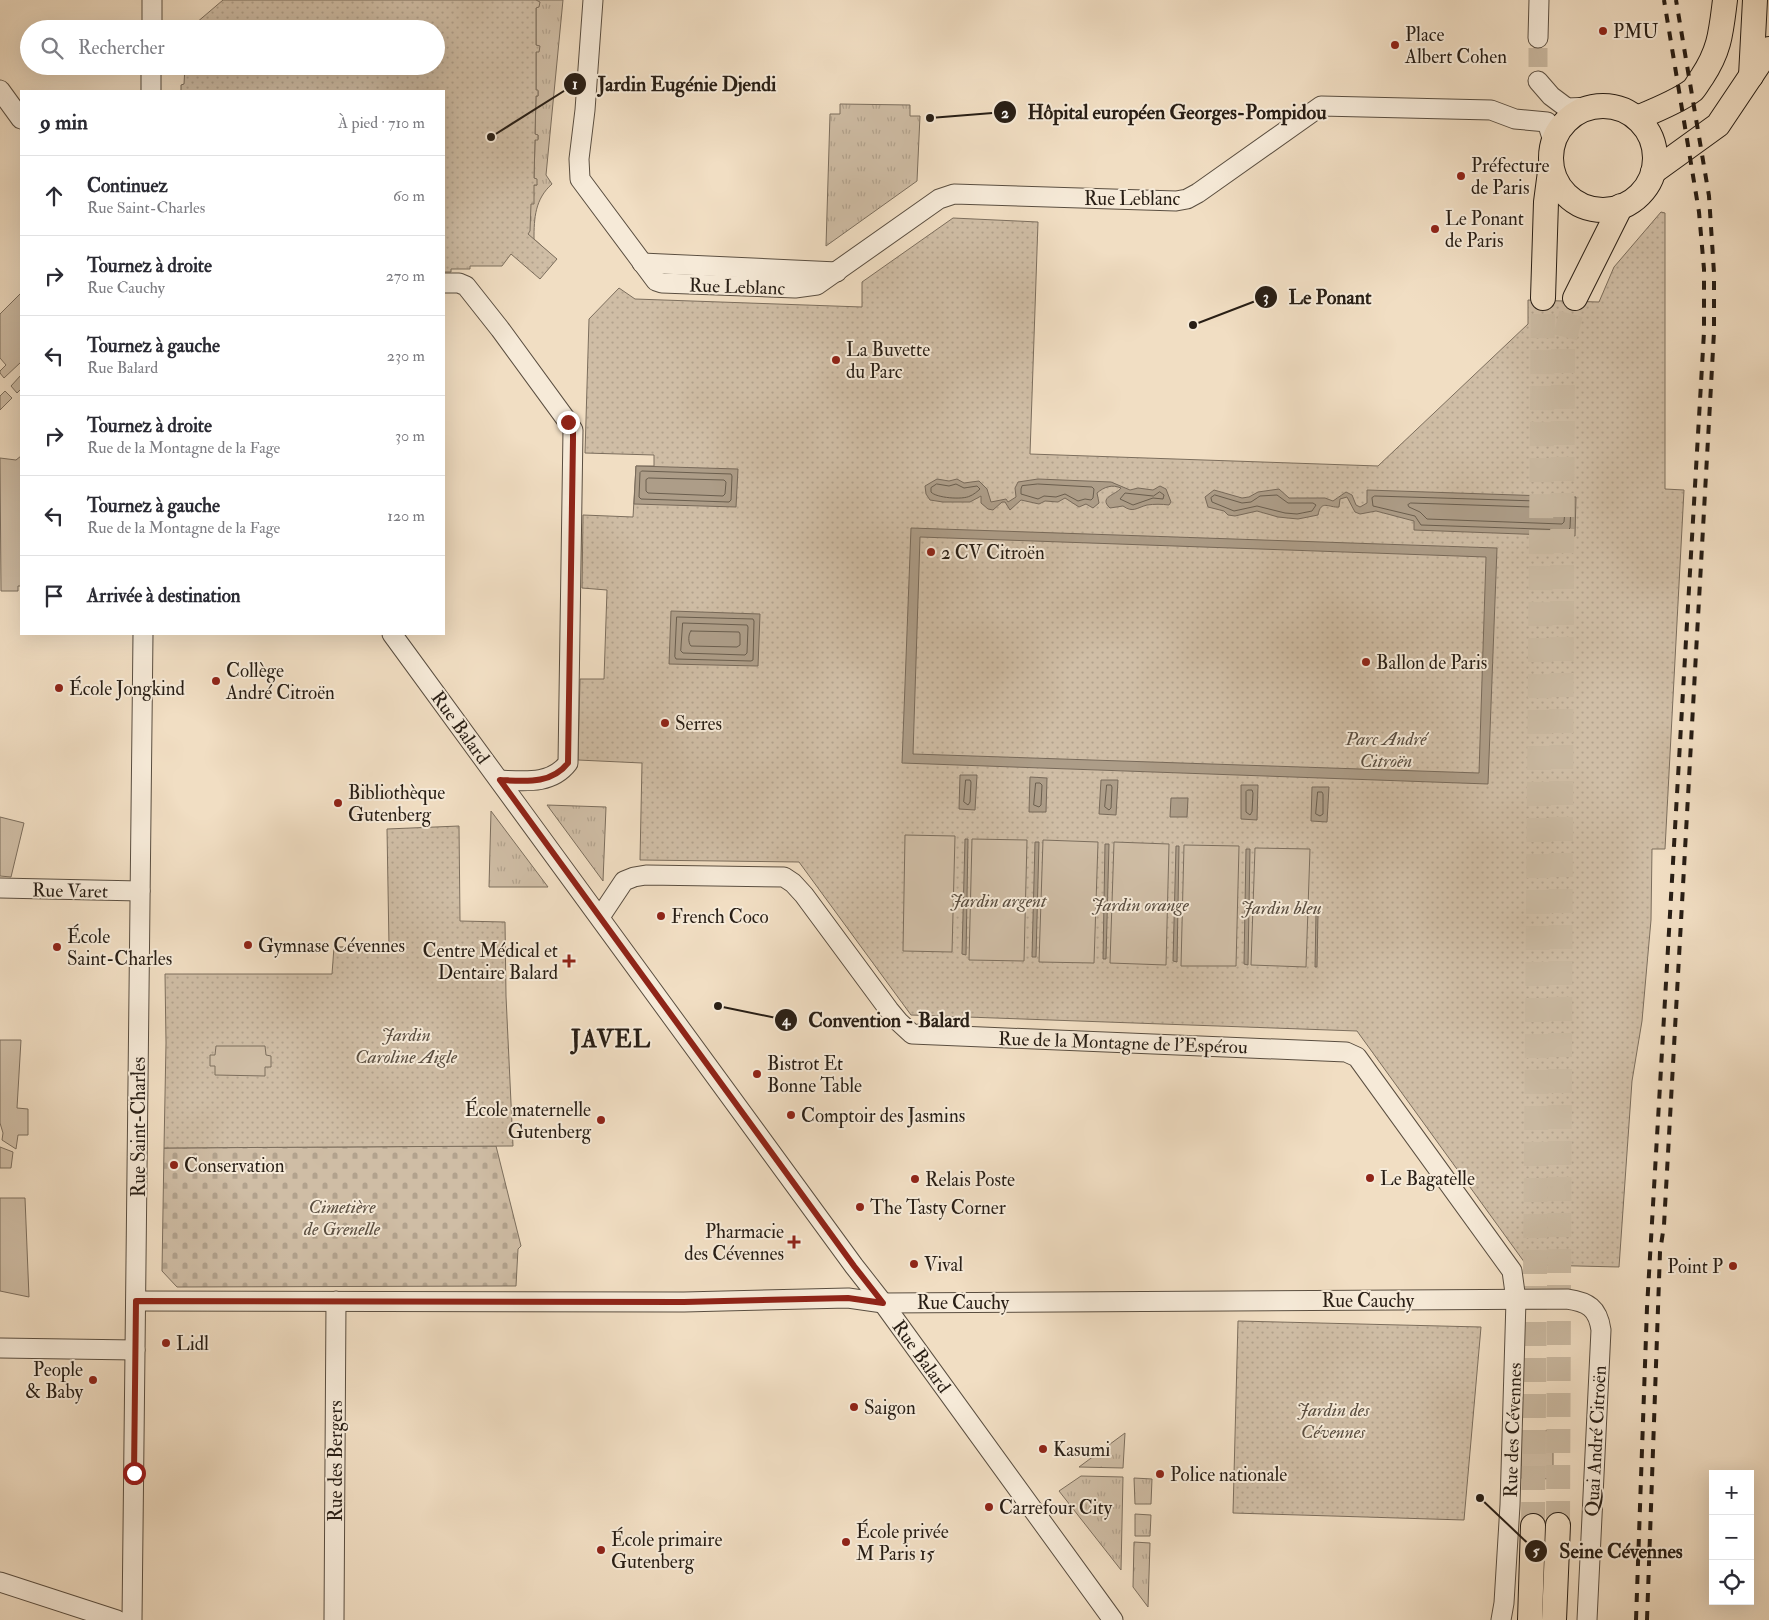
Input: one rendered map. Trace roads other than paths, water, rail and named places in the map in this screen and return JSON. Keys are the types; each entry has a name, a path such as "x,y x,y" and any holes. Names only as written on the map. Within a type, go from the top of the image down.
{"main road":[{"path":"1717,0 1720,35"},
{"path":"1637,118 1693,90 1711,63 1717,50 1725,0"},
{"path":"1750,78 1754,0"},
{"path":"1653,172 1718,125 1769,49"},
{"path":"1543,298 1546,202 1551,141 1568,120 1578,112 1592,107 1615,107 1637,118 1652,137 1655,157 1653,172 1646,187 1635,199 1621,206 1604,210 1588,207 1573,200 1561,188 1554,174 1551,141"},
{"path":"1575,298 1621,206"},
{"name":"Quai André Citroën","path":"1554,1620 1558,1525"},
{"path":"1530,1620 1533,1526"}],"street":[{"path":"152,0 152,20"},
{"name":"Rue Leblanc","path":"593,0 585,110 579,159 580,179 656,281 662,283 795,288 817,285 939,199 954,194 1176,201 1187,199 1321,106 1491,110 1515,119 1551,141"},
{"path":"1538,38 1539,0"},
{"path":"1551,141 1538,74 1550,96 1568,108 1592,107"},
{"path":"151,75 151,90"},
{"path":"0,90 20,118"},
{"path":"445,282 459,283 466,286 500,329 573,430 568,763 562,771 539,781 500,780"},
{"name":"Rue Saint-Charles","path":"132,1620 143,635"},
{"name":"Rue Balard","path":"393,635 1113,1620"},
{"name":"Rue de la Montagne de l'Espérou","path":"600,917 624,881 634,877 646,875 784,878 793,883 804,895 889,1010 912,1034 1346,1052 1357,1058 1512,1271 1516,1300"},
{"name":"Rue Varet","path":"0,888 140,891"},
{"name":"Rue Cauchy","path":"136,1301 684,1302 848,1298 883,1303 1567,1299 1581,1301"},
{"name":"Rue des Cévennes","path":"1501,1620 1504,1603 1510,1506 1516,1300"},
{"name":"Quai André Citroën","path":"1581,1301 1598,1315 1601,1330 1587,1620"},
{"name":"Rue des Bergers","path":"334,1620 336,1302"},
{"path":"0,1348 135,1350"},
{"path":"0,1582 117,1620"}],"water":[{"path":"636,466 738,469 736,507 634,504"},
{"path":"937,479 949,481 957,479 964,483 979,481 987,489 991,502 1006,499 1008,502 1016,497 1015,488 1018,482 1038,479 1111,482 1130,490 1138,488 1153,490 1160,486 1166,489 1171,502 1169,505 1147,505 1132,510 1123,506 1110,508 1106,501 1107,499 1121,488 1111,486 1097,493 1099,503 1093,508 1086,504 1079,507 1065,498 1058,502 1045,501 1039,504 1021,500 1010,510 1005,502 1002,502 993,510 988,509 981,503 981,496 970,502 930,500 926,494 925,486"},
{"path":"1279,489 1289,498 1325,498 1333,501 1346,492 1352,495 1356,505 1360,507 1367,503 1367,490 1576,497 1575,536 1414,530 1414,521 1376,511 1360,514 1355,512 1347,497 1340,499 1339,507 1326,505 1321,507 1318,515 1298,519 1278,517 1257,511 1235,516 1208,507 1205,497 1214,490 1242,498 1249,497 1258,492"},
{"path":"911,528 1497,548 1488,784 902,763","holes":["920,537 1486,557 1479,773 913,754"]},
{"path":"671,611 760,614 758,666 669,664"},
{"path":"960,775 977,775 975,810 959,809"},
{"path":"1030,777 1047,778 1046,812 1029,812"},
{"path":"1101,780 1118,780 1116,815 1099,814"},
{"path":"1241,785 1258,785 1257,820 1241,819"},
{"path":"1312,787 1329,787 1327,822 1311,821"},
{"path":"1171,798 1188,798 1187,817 1170,817"},
{"path":"965,839 968,839 966,955 962,954"},
{"path":"1035,842 1039,842 1036,957 1032,957"},
{"path":"1105,844 1109,844 1106,959 1103,959"},
{"path":"1176,846 1179,846 1177,962 1173,961"},
{"path":"1246,849 1250,849 1248,965 1244,964"},
{"path":"1316,913 1318,913 1317,967 1315,967"}],"tunnel":[{"path":"1538,38 1538,67"},
{"path":"1533,1526 1543,298"},
{"path":"1558,1525 1563,346 1575,298"}],"railway":[{"path":"1636,1620 1647,1308 1704,332 1704,269 1699,212 1664,0"},
{"path":"1647,1620 1660,1252 1664,1225 1714,332 1714,273 1709,196 1676,0"}],"place":[{"name":"PMU","path":"1603,31"},
{"name":"Place Albert Cohen","path":"1395,45"},
{"name":"Hôpital européen Georges-Pompidou","path":"930,118"},
{"name":"Jardin Eugénie Djendi","path":"491,137"},
{"name":"Préfecture de Paris","path":"1461,176"},
{"name":"Le Ponant de Paris","path":"1435,229"},
{"name":"Le Ponant","path":"1193,325"},
{"name":"La Buvette du Parc","path":"836,360"},
{"name":"2 CV Citroën","path":"931,552"},
{"name":"Ballon de Paris","path":"1366,662"},
{"name":"Collège André Citroën","path":"216,681"},
{"name":"École Jongkind","path":"59,688"},
{"name":"Serres","path":"665,723"},
{"name":"Bibliothèque Gutenberg","path":"338,803"},
{"name":"French Coco","path":"661,916"},
{"name":"Gymnase Cévennes","path":"248,945"},
{"name":"École Saint-Charles","path":"57,947"},
{"name":"Centre Médical et Dentaire Balard","path":"569,961"},
{"name":"Convention - Balard","path":"718,1006"},
{"name":"Bistrot Et Bonne Table","path":"757,1074"},
{"name":"Comptoir des Jasmins","path":"791,1115"},
{"name":"École maternelle Gutenberg","path":"601,1120"},
{"name":"Conservation","path":"174,1165"},
{"name":"Le Bagatelle","path":"1370,1178"},
{"name":"Relais Poste","path":"915,1179"},
{"name":"The Tasty Corner","path":"860,1207"},
{"name":"Pharmacie des Cévennes","path":"794,1242"},
{"name":"Vival","path":"914,1264"},
{"name":"Point P","path":"1733,1266"},
{"name":"Lidl","path":"166,1343"},
{"name":"People & Baby","path":"93,1380"},
{"name":"Saigon","path":"854,1407"},
{"name":"Kasumi","path":"1043,1449"},
{"name":"Police nationale","path":"1160,1474"},
{"name":"Seine Cévennes","path":"1480,1498"},
{"name":"Carrefour City","path":"989,1507"},
{"name":"École privée M Paris 15","path":"846,1542"},
{"name":"École primaire Gutenberg","path":"601,1550"}],"district":[{"name":"JAVEL","path":"611,1039"}],"park label":[{"name":"Parc André Citroën","path":"1386,749"},
{"name":"Jardin argent","path":"998,900"},
{"name":"Jardin orange","path":"1140,904"},
{"name":"Jardin bleu","path":"1281,907"},
{"name":"Jardin Caroline Aigle","path":"406,1045"},
{"name":"Cimetière de Grenelle","path":"342,1217"},
{"name":"Jardin des Cévennes","path":"1333,1420"}]}
